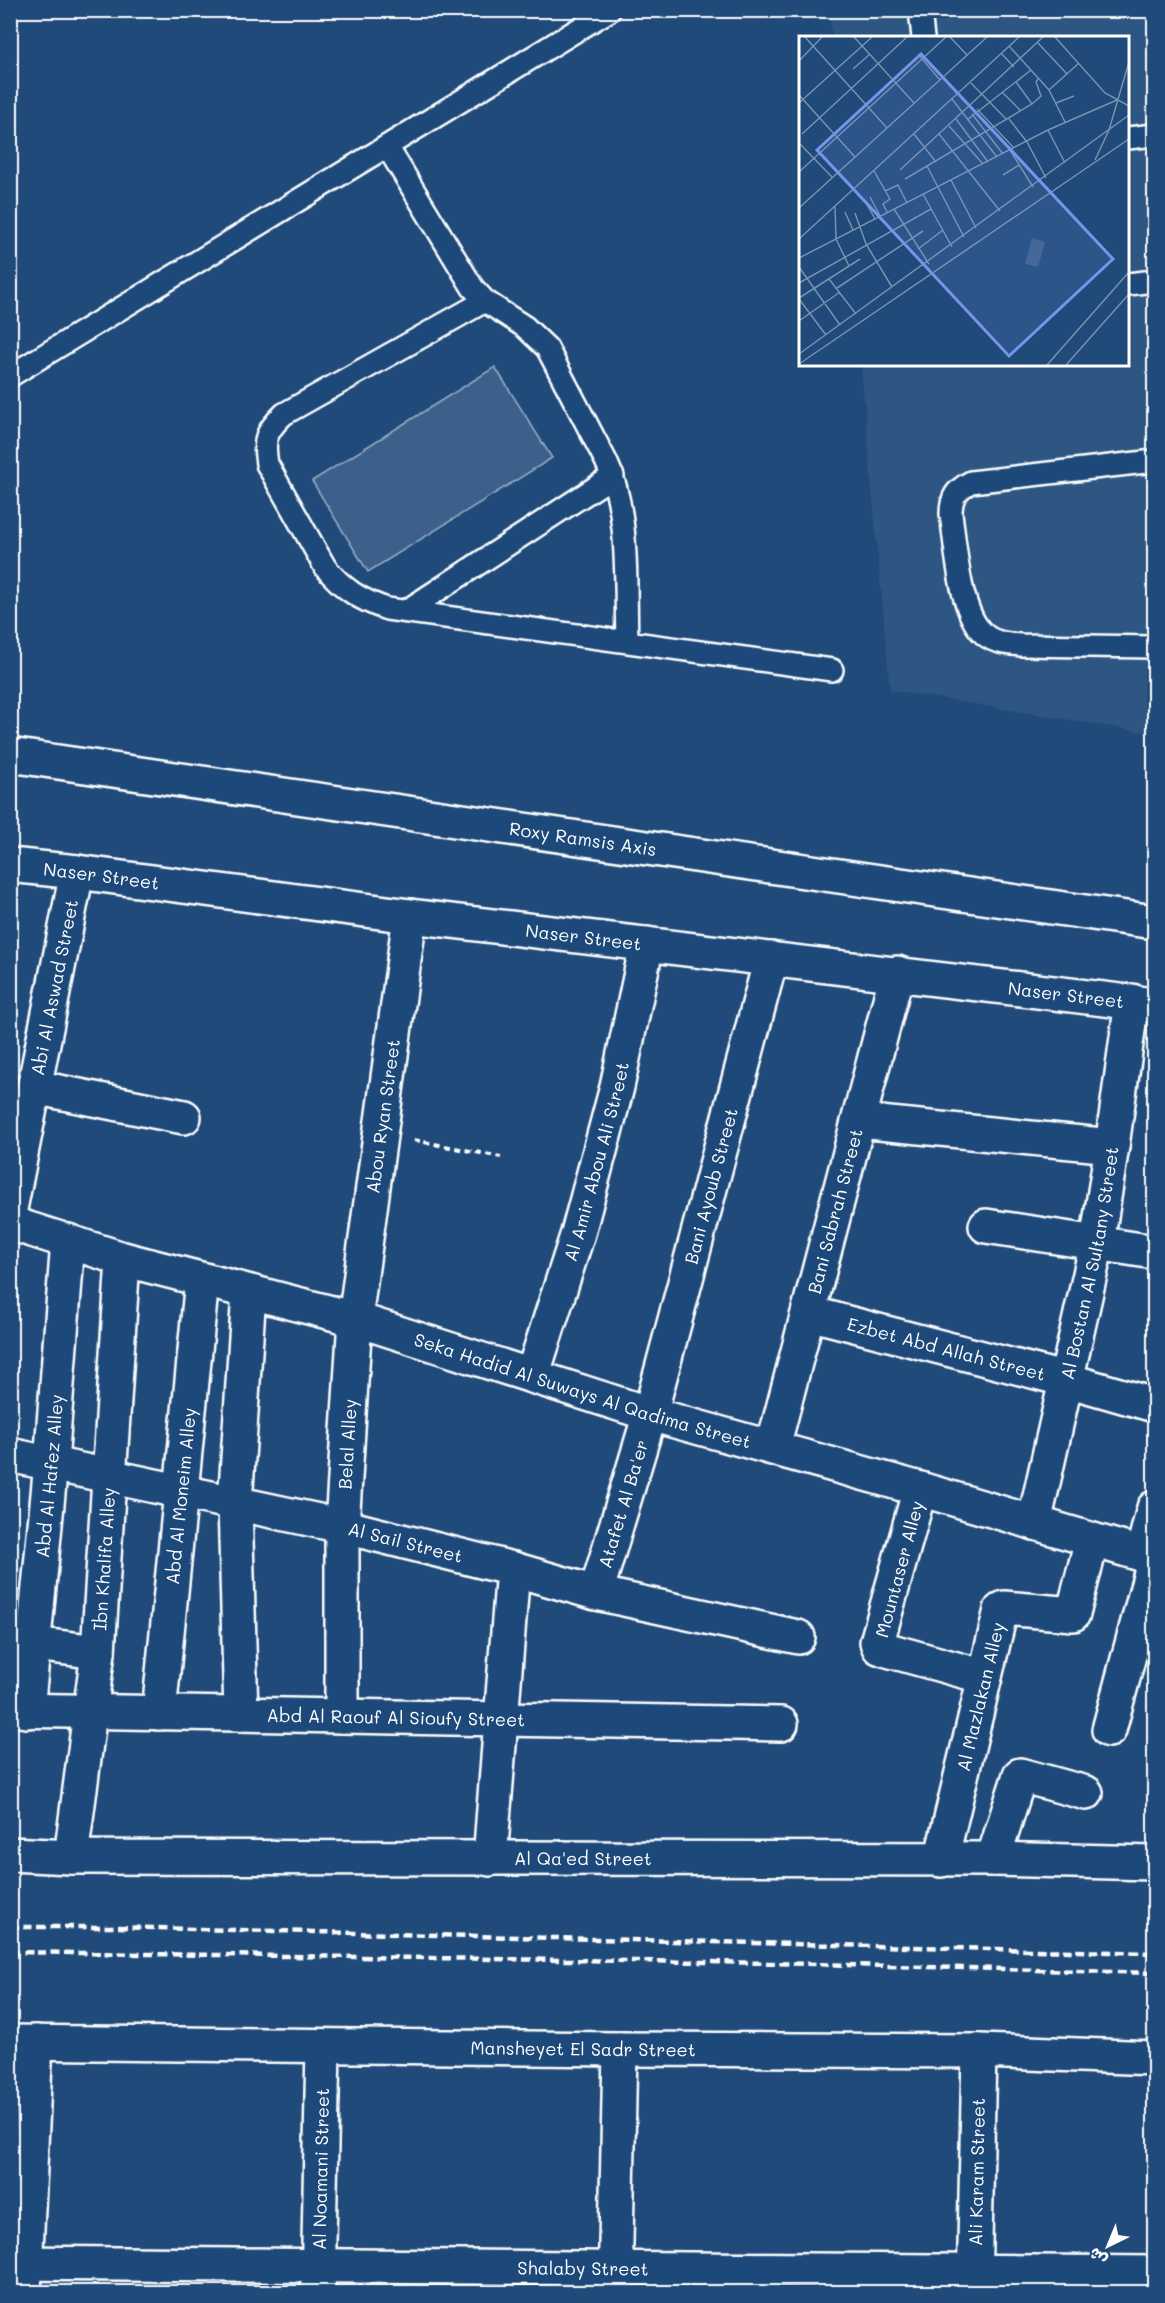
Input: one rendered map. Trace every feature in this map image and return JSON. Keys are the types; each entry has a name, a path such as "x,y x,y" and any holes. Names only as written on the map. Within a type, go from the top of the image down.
{"street":[{"name":"Roxy Ramsis Axis","path":"10,755 1155,922"},
{"name":"Naser Street","path":"10,865 410,916 1143,1003"},
{"name":"Abi Al Aswad Street","path":"10,1209 77,872"},
{"name":"Abou Ryan Street","path":"356,1318 410,916"},
{"name":"Al Amir Abou Ali Street","path":"532,1376 581,1221 616,1088 647,944"},
{"name":"Bani Ayoub Street","path":"650,1414 771,959"},
{"name":"Bani Sabrah Street","path":"773,1447 897,973"},
{"name":"Al Bostan Al Sultany Street","path":"1034,1524 1096,1243 1113,1146 1143,1003"},
{"path":"34,1087 184,1117"},
{"path":"860,1121 1113,1146"},
{"name":"Seka Hadid Al Suways Al Qadima Street","path":"10,1223 202,1280 356,1318 650,1414 920,1489 1150,1558"},
{"path":"986,1226 1155,1252"},
{"name":"Abd Al Hafez Alley","path":"19,1711 22,1642 51,1463 68,1241"},
{"name":"Ibn Khalifa Alley","path":"71,1857 92,1712 98,1652 123,1258"},
{"name":"Abd Al Moneim Alley","path":"159,1713 202,1280"},
{"path":"241,1714 235,1504 249,1292"},
{"name":"Ezbet Abd Allah Street","path":"809,1313 1155,1405"},
{"name":"Belal Alley","path":"342,1716 342,1526 356,1318"},
{"name":"Atafet Al Ba'er","path":"596,1593 650,1414"},
{"name":"Al Sail Street","path":"10,1455 342,1526 513,1569 596,1593 798,1637"},
{"name":"Mountaser Alley","path":"920,1489 877,1642 879,1647 884,1649 985,1677"},
{"path":"1109,1730 1150,1558 1155,1508"},
{"name":"Al Mazlakan Alley","path":"941,1860 1003,1608 1072,1615 1075,1612 1092,1540"},
{"path":"490,1859 513,1569"},
{"path":"22,1642 98,1652"},
{"name":"Abd Al Raouf Al Sioufy Street","path":"19,1711 781,1724"},
{"path":"993,1859 1019,1775 1086,1793"},
{"name":"Al Qa'ed Street","path":"10,1854 71,1857 993,1859 1155,1863"},
{"path":"20,2273 23,2042"},
{"name":"Mansheyet El Sadr Street","path":"23,2042 979,2051 1155,2058"},
{"name":"Al Noamani Street","path":"318,2279 323,2046"},
{"path":"616,2280 620,2049"},
{"name":"Ali Karam Street","path":"974,2282 979,2051"},
{"name":"Shalaby Street","path":"20,2273 318,2279 974,2282 1155,2273"}],"lane":[{"path":"10,376 388,148 610,10"},
{"path":"920,10 923,36"},
{"path":"1129,138 1155,135"},
{"path":"388,148 473,288 485,301 525,327 547,348 613,476 621,508 627,640"},
{"path":"1129,284 1155,281"},
{"path":"485,301 284,414 270,427 264,446 267,465 325,567 337,582 352,594 387,609 627,640 832,670"},
{"path":"1155,461 971,482 959,489 951,501 965,603 972,620 985,635 1002,643 1021,645 1155,647"},
{"path":"406,611 613,476"}],"path":[{"path":"381,1134 501,1157"}],"shaded area":[{"path":"829,11 1154,11 1154,734 890,690 861,366 1129,366 1129,36 832,36"},
{"path":"495,367 552,458 368,572 312,481"}],"railway":[{"path":"10,1927 115,1927 1154,1953"},
{"path":"10,1952 774,1963 1154,1973"}]}
